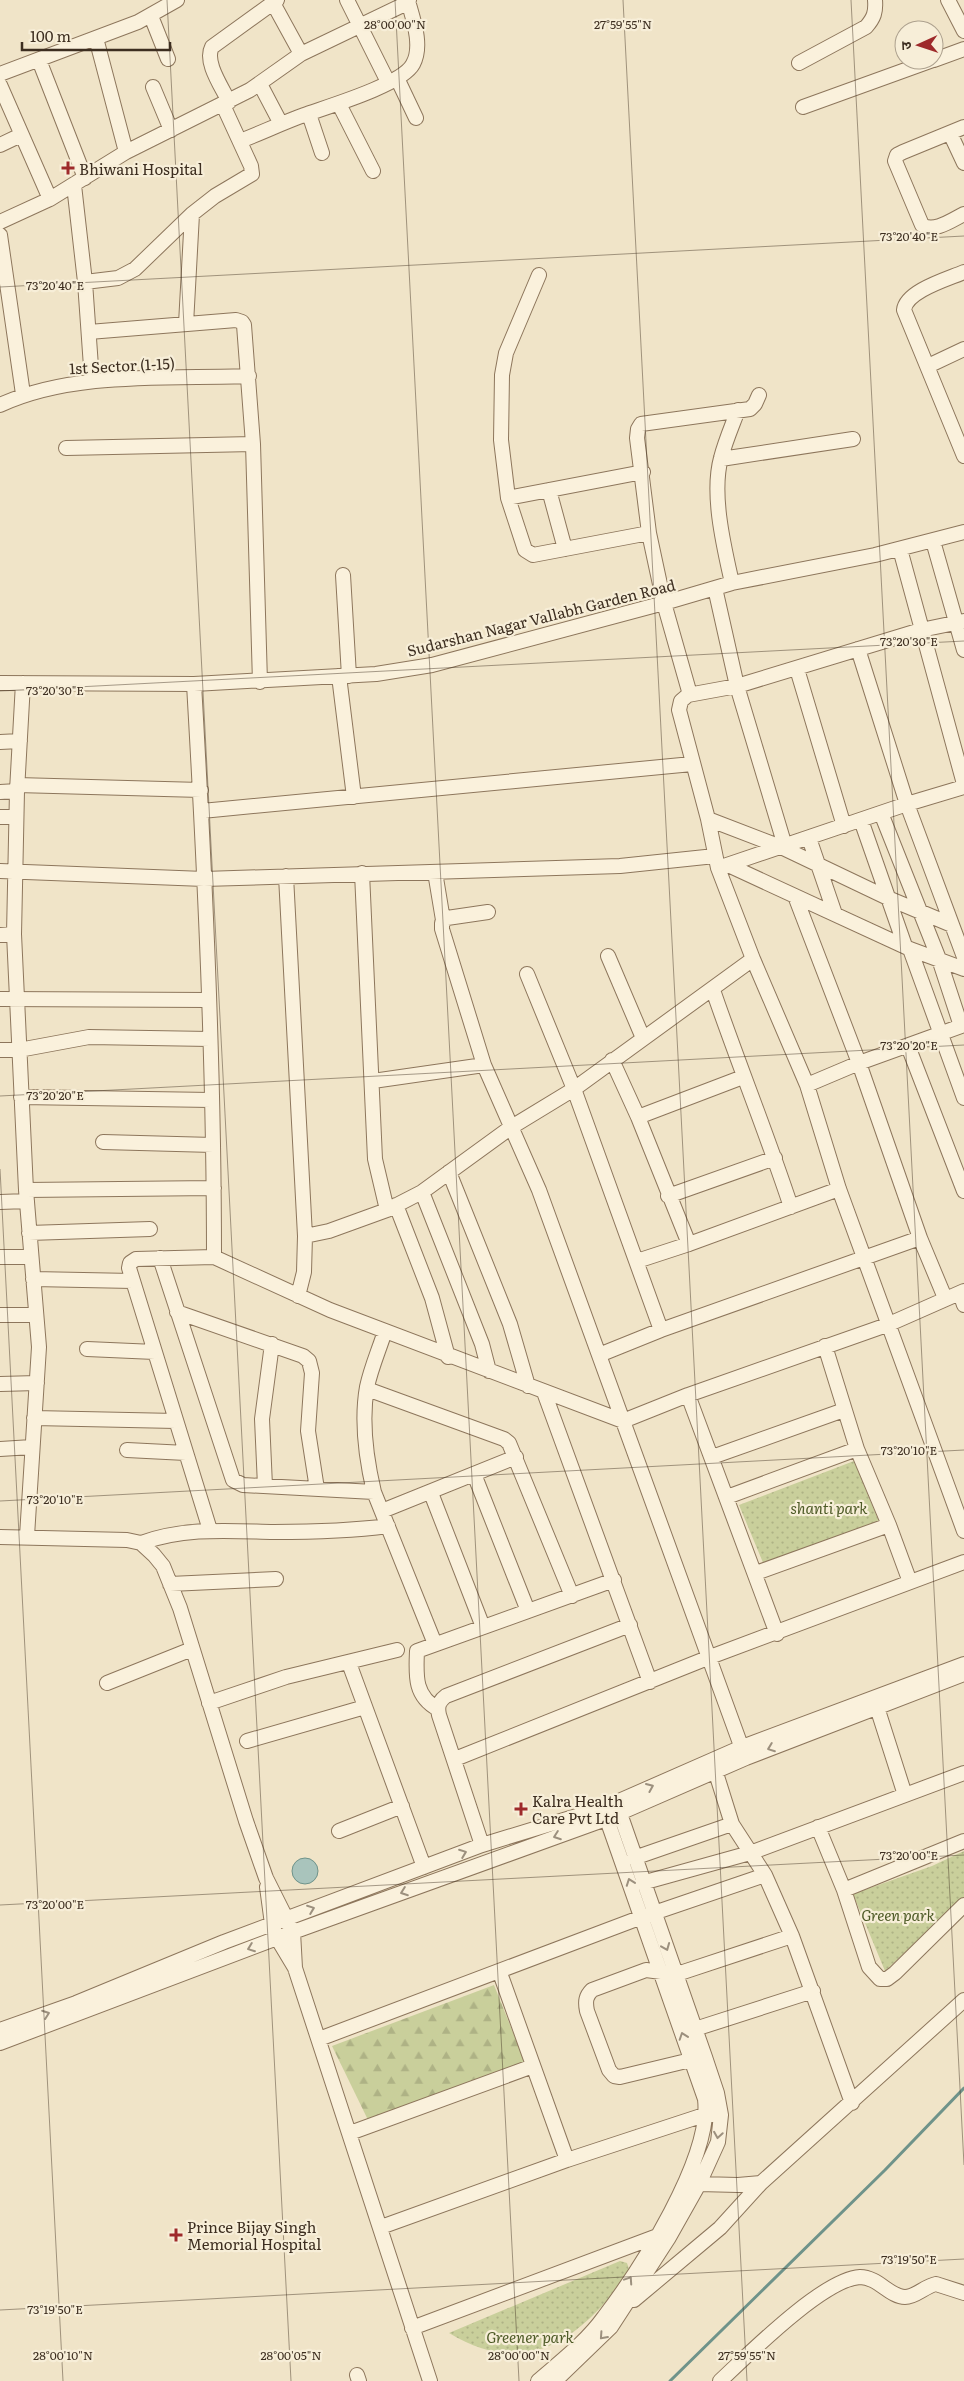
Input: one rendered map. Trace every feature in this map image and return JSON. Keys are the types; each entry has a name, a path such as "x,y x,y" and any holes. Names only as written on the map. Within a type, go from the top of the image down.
{"street":[{"path":"0,74 151,16 177,0"},
{"path":"346,0 416,118"},
{"path":"0,222 50,199 126,152 226,103 260,84 301,54 403,6 408,0"},
{"path":"240,142 281,124 339,104 392,80 409,70 416,58 415,27 408,0"},
{"path":"799,63 866,27 874,19 875,0"},
{"path":"963,0 950,5 964,31"},
{"path":"85,282 118,278 135,269 192,214 215,196 252,174 251,166 240,142 210,61 209,52 212,47 275,1 301,54"},
{"path":"151,16 168,59"},
{"path":"96,38 126,152"},
{"path":"944,56 964,49"},
{"path":"39,60 79,182 92,381"},
{"path":"802,107 906,70"},
{"path":"260,84 281,124"},
{"path":"0,85 50,199"},
{"path":"153,88 171,130"},
{"path":"339,104 373,171"},
{"path":"309,114 322,153"},
{"path":"964,127 902,152 895,161 922,225 927,229 934,228 964,214"},
{"path":"950,133 964,163"},
{"path":"0,145 21,135"},
{"path":"186,324 192,214"},
{"path":"0,234 23,394"},
{"path":"964,272 923,289 904,305 904,314 928,366 958,423 964,456"},
{"path":"539,275 506,353 502,375 501,440 508,498 522,541 528,554 533,555 649,533"},
{"path":"88,332 236,320 242,322 249,376 253,444 260,682"},
{"path":"928,366 964,349"},
{"name":"1st Sector (1-15)","path":"0,405 23,394 92,381 249,376"},
{"path":"688,695 664,604 649,533 643,472 637,438 638,429 641,424 753,407 759,395"},
{"path":"732,583 722,541 718,478 720,459 738,410"},
{"path":"720,459 853,439"},
{"path":"66,448 253,444"},
{"path":"508,498 643,472"},
{"path":"549,490 565,549"},
{"name":"Sudarshan Nagar Vallabh Garden Road","path":"0,683 194,684 260,682 376,674 432,665 664,604 732,583 900,549 964,532"},
{"path":"933,541 960,622 964,650"},
{"path":"0,871 204,880 362,873 720,863 783,847 964,786 900,549"},
{"path":"342,576 344,676 354,797"},
{"path":"714,588 737,686 783,847"},
{"path":"960,622 921,630 737,686 688,695 681,701 679,710 720,863 753,959 807,1085 839,1189 887,1325 964,1531"},
{"path":"858,649 908,804 964,957"},
{"path":"797,669 844,826"},
{"path":"23,683 14,871 14,934 26,1196 38,1348 27,1536"},
{"path":"194,684 202,811 210,1039 214,1256"},
{"path":"0,742 20,741"},
{"path":"202,811 692,764"},
{"path":"0,792 17,788 200,790"},
{"path":"807,1085 859,1063 962,1026 939,959 881,813"},
{"path":"0,817 16,817"},
{"path":"708,819 783,847 890,900 952,925"},
{"path":"861,820 907,948 942,1034 964,1098"},
{"path":"809,838 835,914"},
{"path":"720,863 907,948 964,969"},
{"path":"435,872 444,920 442,929 484,1065 510,1128 539,1190 744,1753"},
{"path":"362,873 373,1080 375,1159 392,1207 432,1298 448,1357"},
{"path":"286,876 305,1236 304,1272 298,1296"},
{"path":"795,896 859,1063 920,1238 945,1298"},
{"path":"444,920 488,912"},
{"path":"0,935 14,934"},
{"path":"608,956 643,1038"},
{"path":"305,1236 329,1230 392,1207 422,1192 510,1128 574,1089 612,1060 713,990 753,959"},
{"path":"527,974 574,1089 661,1330"},
{"path":"713,990 743,1077 775,1158 791,1207"},
{"path":"0,999 208,1000"},
{"path":"0,1050 19,1050 89,1036 210,1039"},
{"path":"908,1046 964,1191"},
{"path":"612,1060 638,1117 668,1196 689,1244"},
{"path":"373,1080 484,1065"},
{"path":"638,1117 743,1077"},
{"path":"21,1097 212,1100"},
{"path":"103,1142 213,1145"},
{"path":"668,1196 775,1158"},
{"path":"449,1172 510,1324 528,1386"},
{"path":"0,1202 26,1196 214,1188"},
{"path":"637,1261 839,1189"},
{"path":"422,1192 482,1344 489,1371"},
{"path":"29,1233 150,1229"},
{"path":"599,1354 661,1330 864,1260 920,1238"},
{"path":"210,1530 129,1268 132,1260 214,1256 330,1310 448,1357 623,1421 688,1395 887,1325 945,1298 963,1296"},
{"path":"0,1257 32,1257"},
{"path":"160,1258 233,1480 243,1486 374,1492"},
{"path":"33,1279 133,1281"},
{"path":"177,1312 272,1344 309,1360 311,1366 308,1431 317,1489"},
{"path":"0,1315 36,1315"},
{"path":"385,1331 367,1389 365,1439 374,1492 435,1644"},
{"path":"265,1486 262,1419 272,1344"},
{"path":"825,1346 857,1449 889,1525 910,1582"},
{"path":"87,1349 155,1352"},
{"path":"0,1384 37,1383"},
{"path":"367,1389 504,1439 509,1443 572,1596"},
{"path":"544,1392 650,1682"},
{"path":"688,1395 756,1573 777,1634"},
{"path":"712,1457 844,1410"},
{"path":"34,1418 176,1421"},
{"path":"0,1448 32,1447"},
{"path":"726,1497 857,1449"},
{"path":"127,1450 186,1453"},
{"path":"382,1511 516,1457"},
{"path":"474,1474 528,1612"},
{"path":"432,1492 483,1627"},
{"path":"756,1573 889,1525"},
{"path":"0,1537 27,1536 127,1540 142,1543 169,1534 210,1530 327,1532 388,1526"},
{"path":"142,1543 162,1566 170,1584 266,1878 287,1918 292,1932 294,1968"},
{"path":"455,1759 710,1657 777,1634 964,1562"},
{"path":"170,1584 276,1579"},
{"path":"482,1846 438,1708 427,1703 418,1686 417,1651 614,1580"},
{"path":"438,1708 446,1696 630,1626"},
{"path":"107,1683 192,1649"},
{"path":"209,1703 286,1677 397,1650"},
{"path":"349,1663 424,1867"},
{"path":"876,1703 964,1664"},
{"path":"0,2030 76,2002 287,1918 424,1867 482,1846 611,1810 744,1753 876,1703 964,1674"},
{"path":"876,1703 905,1795"},
{"path":"247,1741 366,1707"},
{"path":"0,2043 611,1810 716,1773 744,1753"},
{"path":"716,1773 732,1824 765,1875 792,1936 852,2103"},
{"path":"642,1882 750,1853 964,1773"},
{"path":"339,1831 402,1806"},
{"path":"538,2381 584,2340 604,2317 663,2237 699,2184 718,2142 714,2115 716,2093 698,2059 662,1972 642,1882 634,1858 611,1810"},
{"path":"611,1810 648,1915 677,1974 696,2029 698,2059"},
{"path":"634,1858 732,1824"},
{"path":"818,1827 844,1890 869,1967 880,1979 887,1979 895,1973 964,1905"},
{"path":"844,1890 964,1841"},
{"path":"319,2040 500,1973 648,1915 765,1875"},
{"path":"266,1878 272,1924 277,1938 294,1968 319,2040 430,2381"},
{"path":"698,2059 614,2076 609,2070 587,2010 585,2002 588,1995 592,1990 646,1970 677,1974 792,1936"},
{"path":"500,1973 567,2160"},
{"path":"696,2029 813,1991"},
{"path":"624,2309 720,2228 762,2183 964,2000"},
{"path":"350,2133 533,2066"},
{"path":"381,2227 567,2160 714,2115"},
{"path":"555,2381 599,2341 624,2309 663,2237 714,2115"},
{"path":"699,2184 738,2185 762,2183"},
{"path":"412,2328 663,2237"},
{"path":"720,2381 778,2327 826,2291 844,2281 861,2277 874,2280 900,2296 906,2297 936,2284 964,2293"}],"green space":[{"name":"shanti park","path":"854,1461 880,1524 764,1565 739,1505"},
{"name":"Green park","path":"964,1851 964,1897 885,1971 853,1894 932,1866"},
{"path":"494,1985 528,2070 369,2122 332,2046"},
{"name":"Greener park","path":"620,2261 627,2263 630,2272 611,2296 572,2333 551,2345 528,2352 504,2353 477,2347 449,2333"}],"water":[{"path":"305,1858 314,1862 318,1871 314,1880 305,1884 296,1880 292,1871 296,1862"}],"waterway":[{"path":"670,2381 885,2170 964,2088"}],"place":[{"name":"Bhiwani Hospital","path":"68,168"},
{"name":"Kalra Health Care Pvt Ltd","path":"521,1809"},
{"name":"Prince Bijay Singh Memorial Hospital","path":"176,2235"}]}
